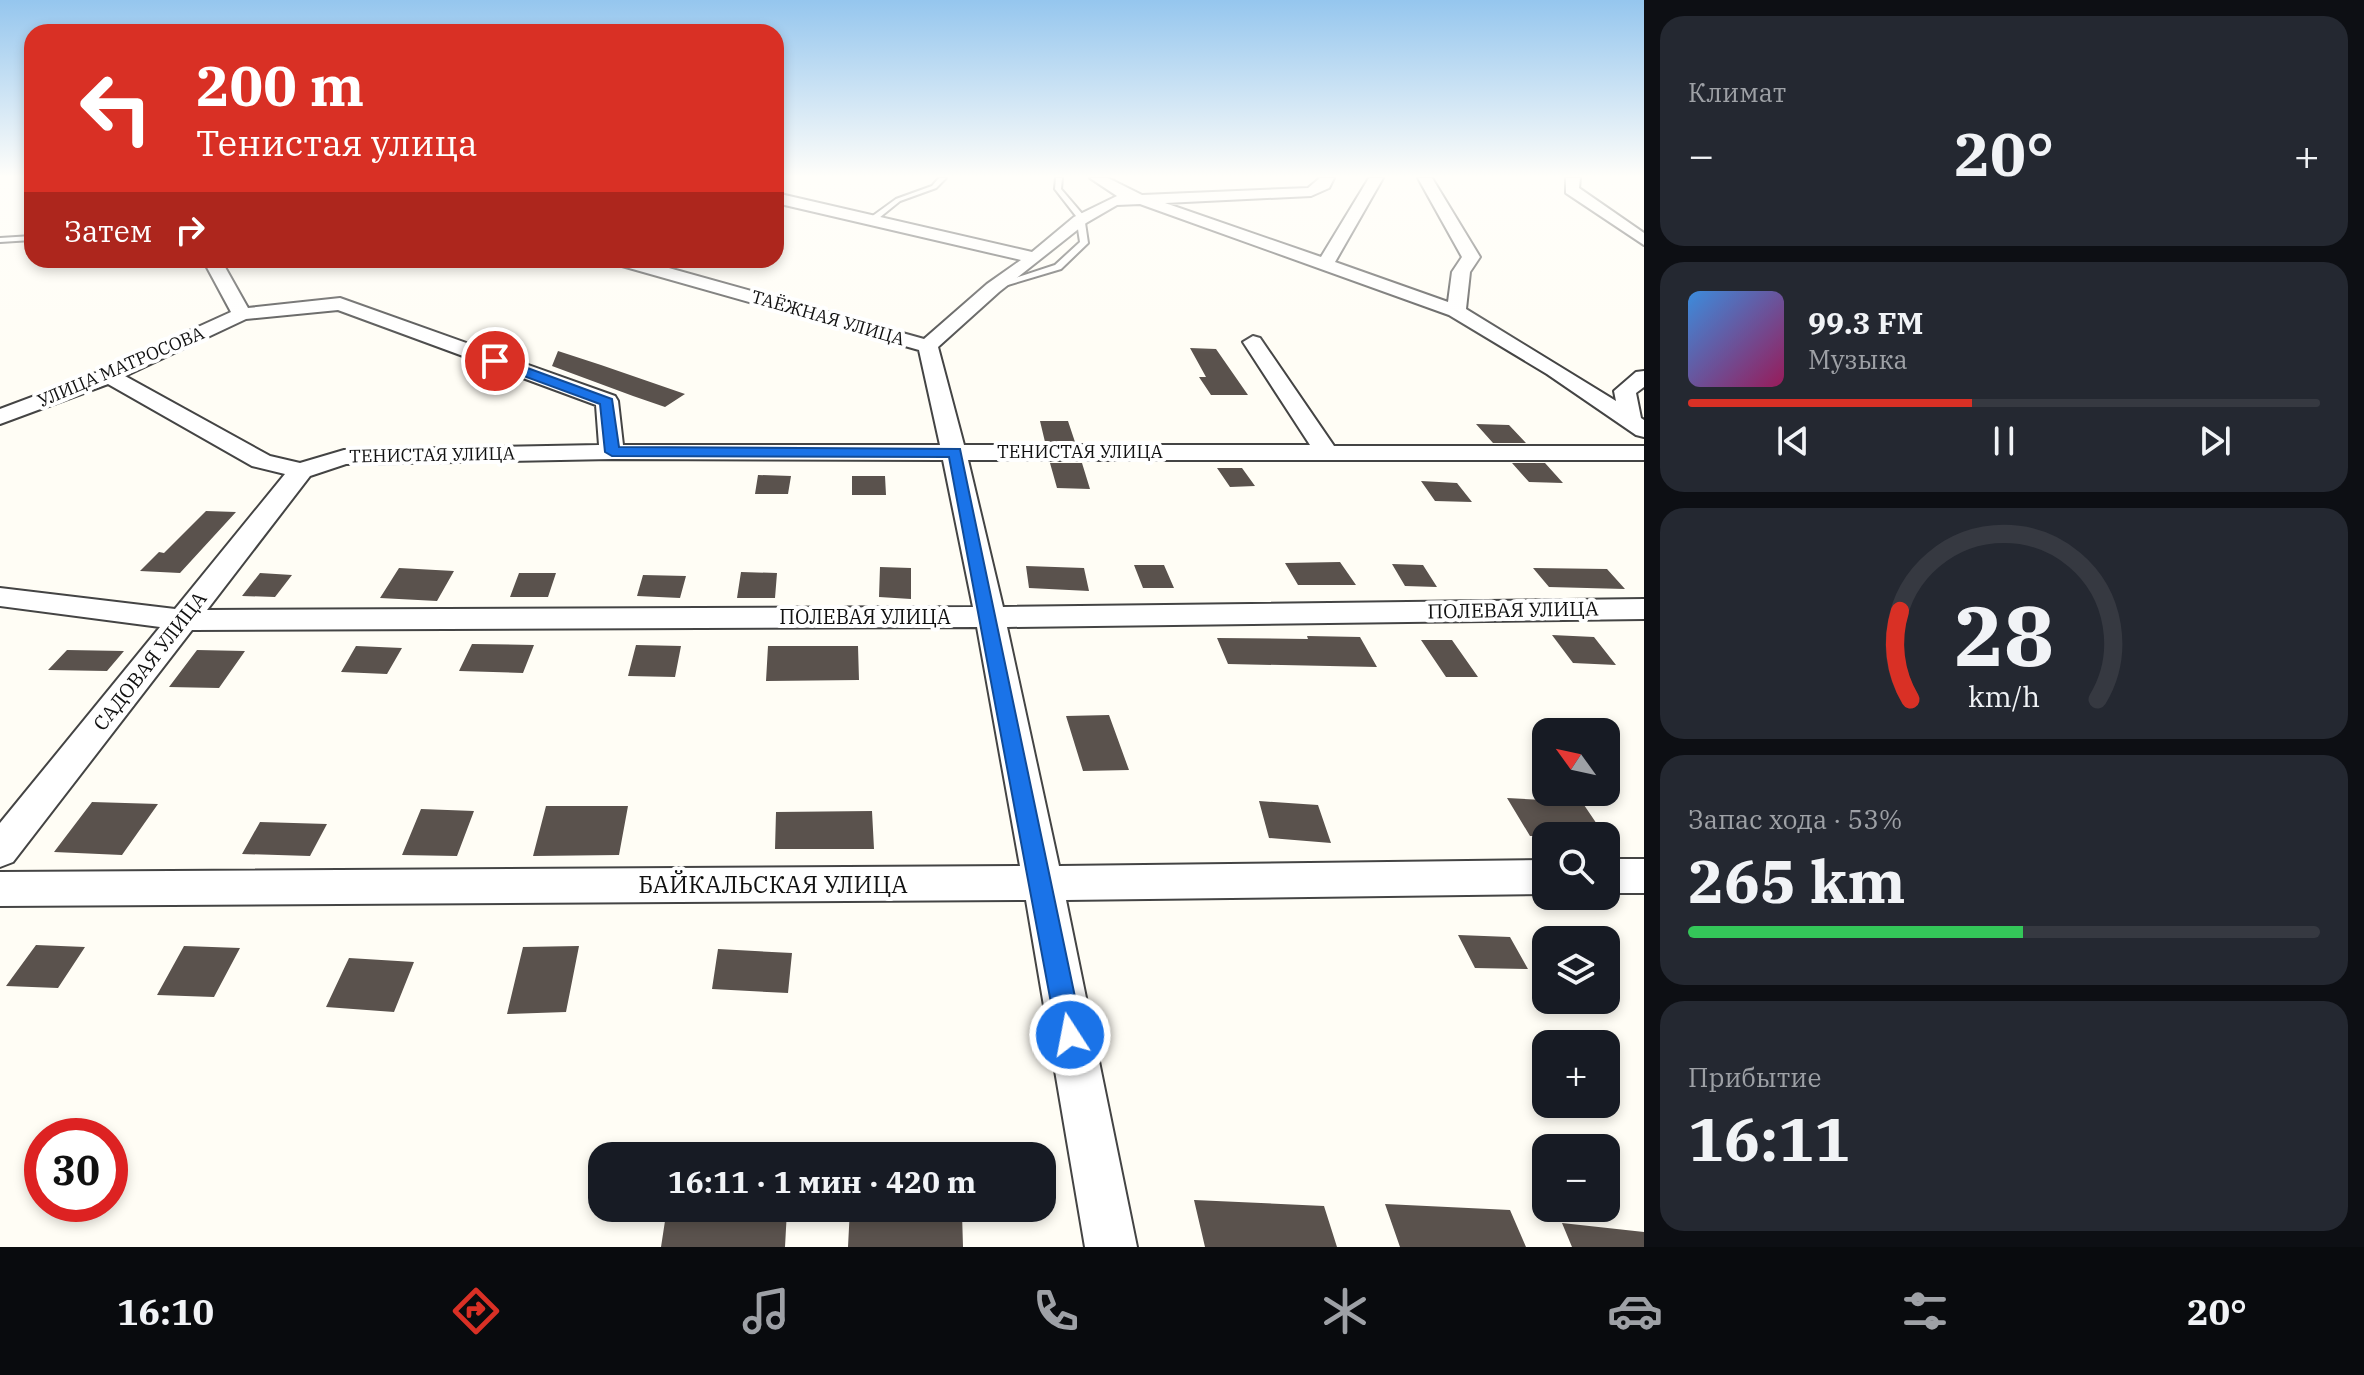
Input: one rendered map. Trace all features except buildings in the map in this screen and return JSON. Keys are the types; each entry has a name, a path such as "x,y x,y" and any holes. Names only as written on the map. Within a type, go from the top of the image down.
{"street":[{"path":"941,236 1035,258"},
{"path":"928,346 993,288 1061,236"},
{"path":"1249,236 1456,311 1554,370 1637,426"},
{"path":"1326,263 1342,236"},
{"path":"1456,311 1461,272 1471,257 1459,236"},
{"path":"216,268 242,314"},
{"name":"ТАЁЖНАЯ УЛИЦА","path":"650,268 928,346 955,452 989,617 1111,1247"},
{"name":"УЛИЦА МАТРОСОВА","path":"0,417 109,376 242,314 340,304 607,401 612,452"},
{"path":"1253,342 1327,453"},
{"path":"109,376 261,461 301,471"},
{"path":"1637,426 1625,391 1644,377"},
{"name":"ТЕНИСТАЯ УЛИЦА","path":"301,471 344,457 612,452 1644,453"},
{"name":"САДОВАЯ УЛИЦА","path":"0,851 301,471"},
{"name":"ПОЛЕВАЯ УЛИЦА","path":"0,597 183,620 989,617 1644,609"},
{"path":"1620,876 1644,876"},
{"name":"БАЙКАЛЬСКАЯ УЛИЦА","path":"0,889 1532,877"}],"lane":[{"path":"993,288 1058,267 1084,243 1083,236"},
{"path":"0,240 24,238"}],"route":[{"path":"495,361 607,401 612,452 955,452 1070,1035"}]}
